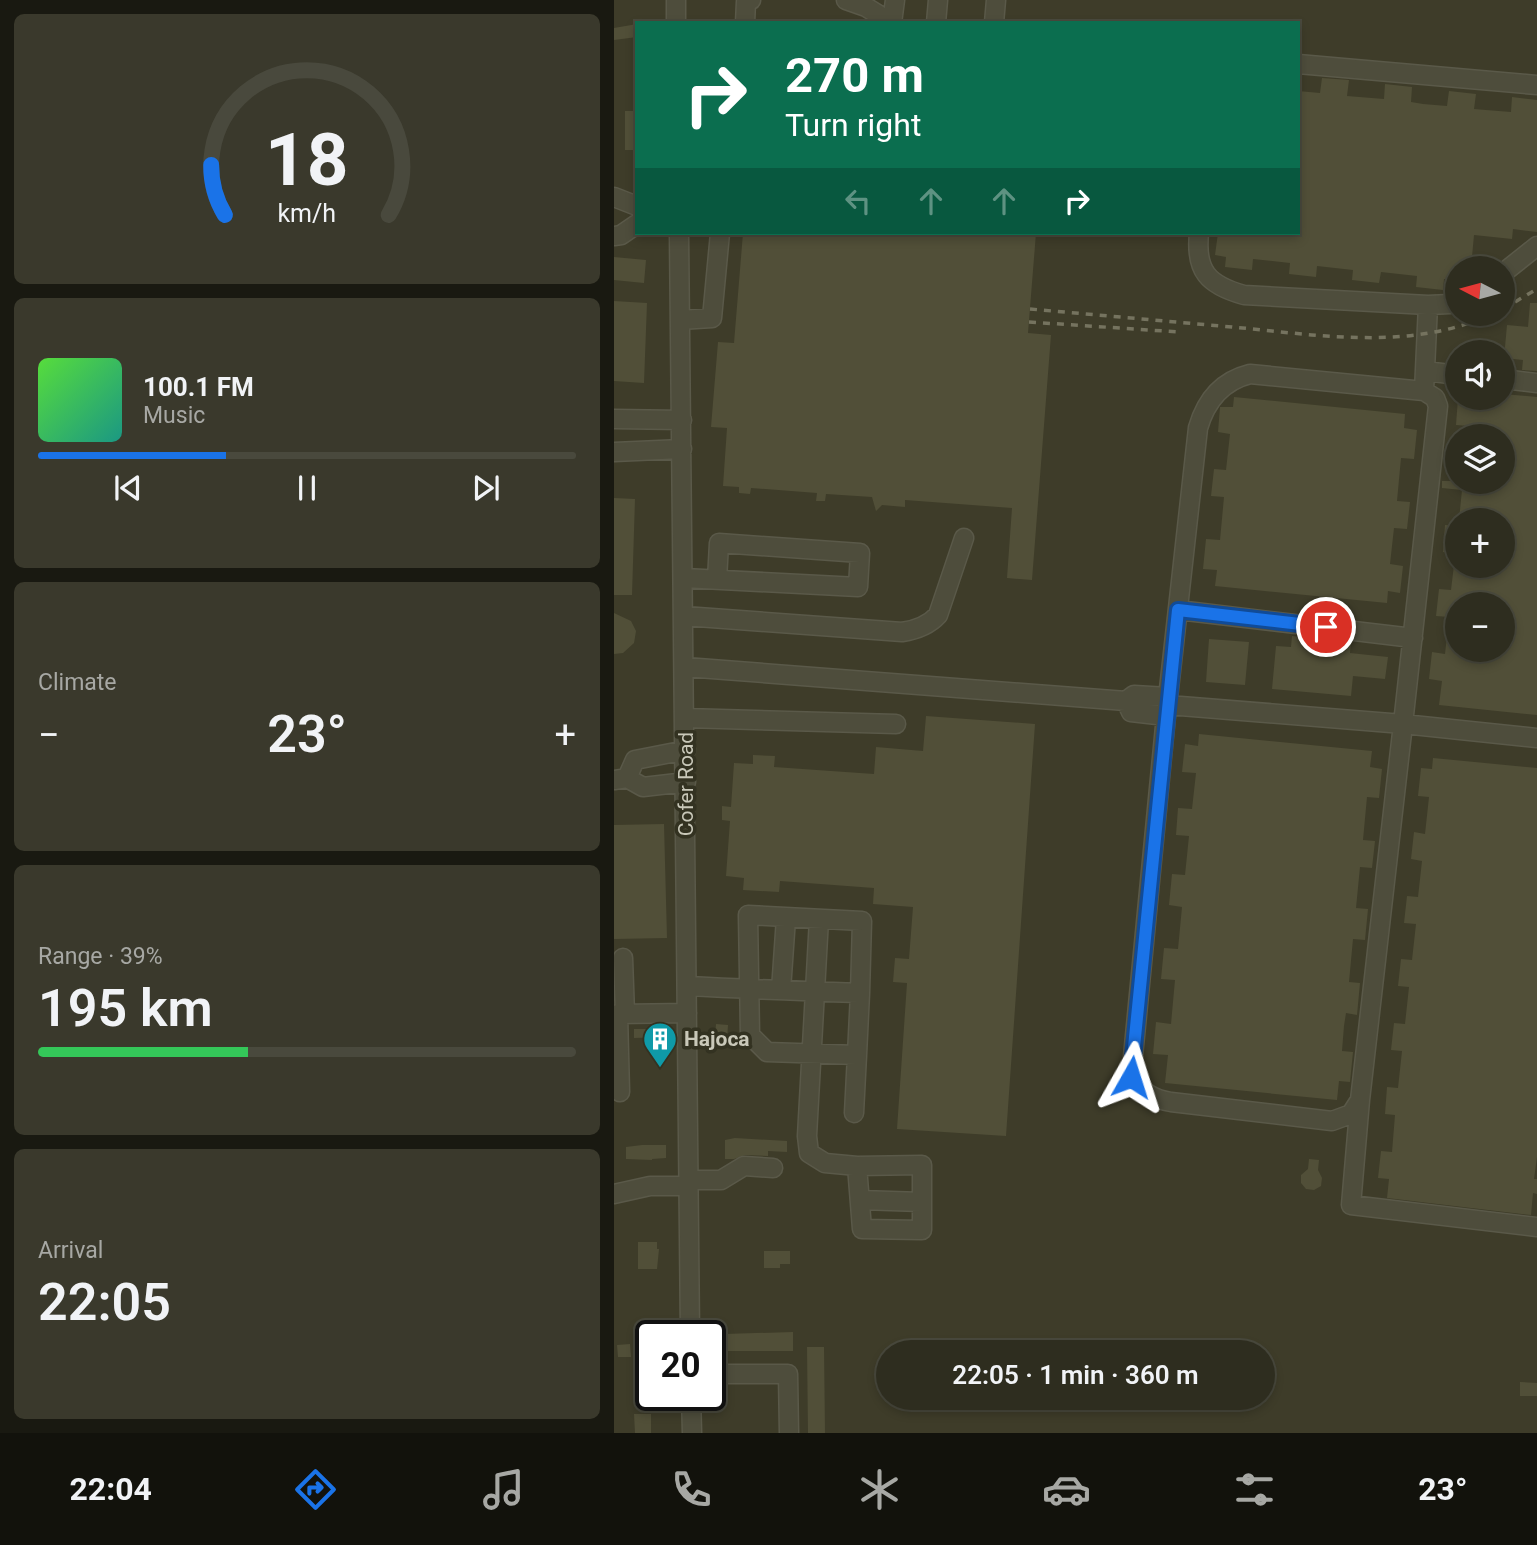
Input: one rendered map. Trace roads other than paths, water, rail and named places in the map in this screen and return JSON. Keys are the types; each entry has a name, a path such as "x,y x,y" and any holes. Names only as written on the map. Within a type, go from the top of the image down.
{"street":[{"path":"676,0 676,21"},
{"path":"745,21 746,2 751,0"},
{"path":"846,0 866,7 889,21"},
{"path":"892,21 895,0"},
{"path":"936,21 938,0"},
{"path":"994,21 996,0"},
{"path":"1300,64 1537,85"},
{"path":"614,197 635,205"},
{"path":"614,236 621,235 635,225"},
{"name":"Cofer Road","path":"679,235 690,1320"},
{"path":"680,320 712,318 720,235"},
{"path":"1199,235 1198,247 1204,272 1224,290 1244,295 1445,304"},
{"path":"1515,263 1537,246"},
{"path":"1424,391 1428,305"},
{"path":"1425,371 1445,373"},
{"path":"1360,1100 1351,1114 1332,1121 1156,1100 1143,1091 1131,1077 1198,428 1209,401 1221,388 1235,378 1250,374 1424,391 1435,398 1438,406 1360,1100 1351,1205 1537,1227"},
{"path":"1515,380 1537,383"},
{"path":"614,419 682,420"},
{"path":"614,452 682,449"},
{"path":"684,616 910,631 932,622 938,615 964,538"},
{"path":"684,578 717,580 858,587 860,553 719,543 717,580"},
{"path":"1178,610 1413,638"},
{"path":"685,667 1126,701 1134,695 1168,706 1403,724 1537,738"},
{"path":"685,718 896,724"},
{"path":"686,750 636,760 621,779 643,787 686,782"},
{"path":"854,1113 857,1055 860,993 862,921 748,915 750,1035 767,1052 857,1055"},
{"path":"781,990 786,918"},
{"path":"819,919 807,1136 809,1153 825,1163 857,1166 922,1165 922,1230 861,1230 857,1166"},
{"path":"623,958 625,1014"},
{"path":"687,986 860,993"},
{"path":"620,1092 618,1014 687,1013"},
{"path":"614,1194 650,1186 721,1180 744,1166 773,1168"},
{"path":"860,1200 922,1202"},
{"path":"726,1374 788,1374 789,1433"},
{"path":"691,1411 692,1433"}],"railway":[{"path":"1515,302 1537,289"},
{"path":"1030,309 1365,338 1431,333 1459,326"},
{"path":"1029,322 1179,332"}],"place":[{"name":"Hajoca","path":"660,1069"}]}
